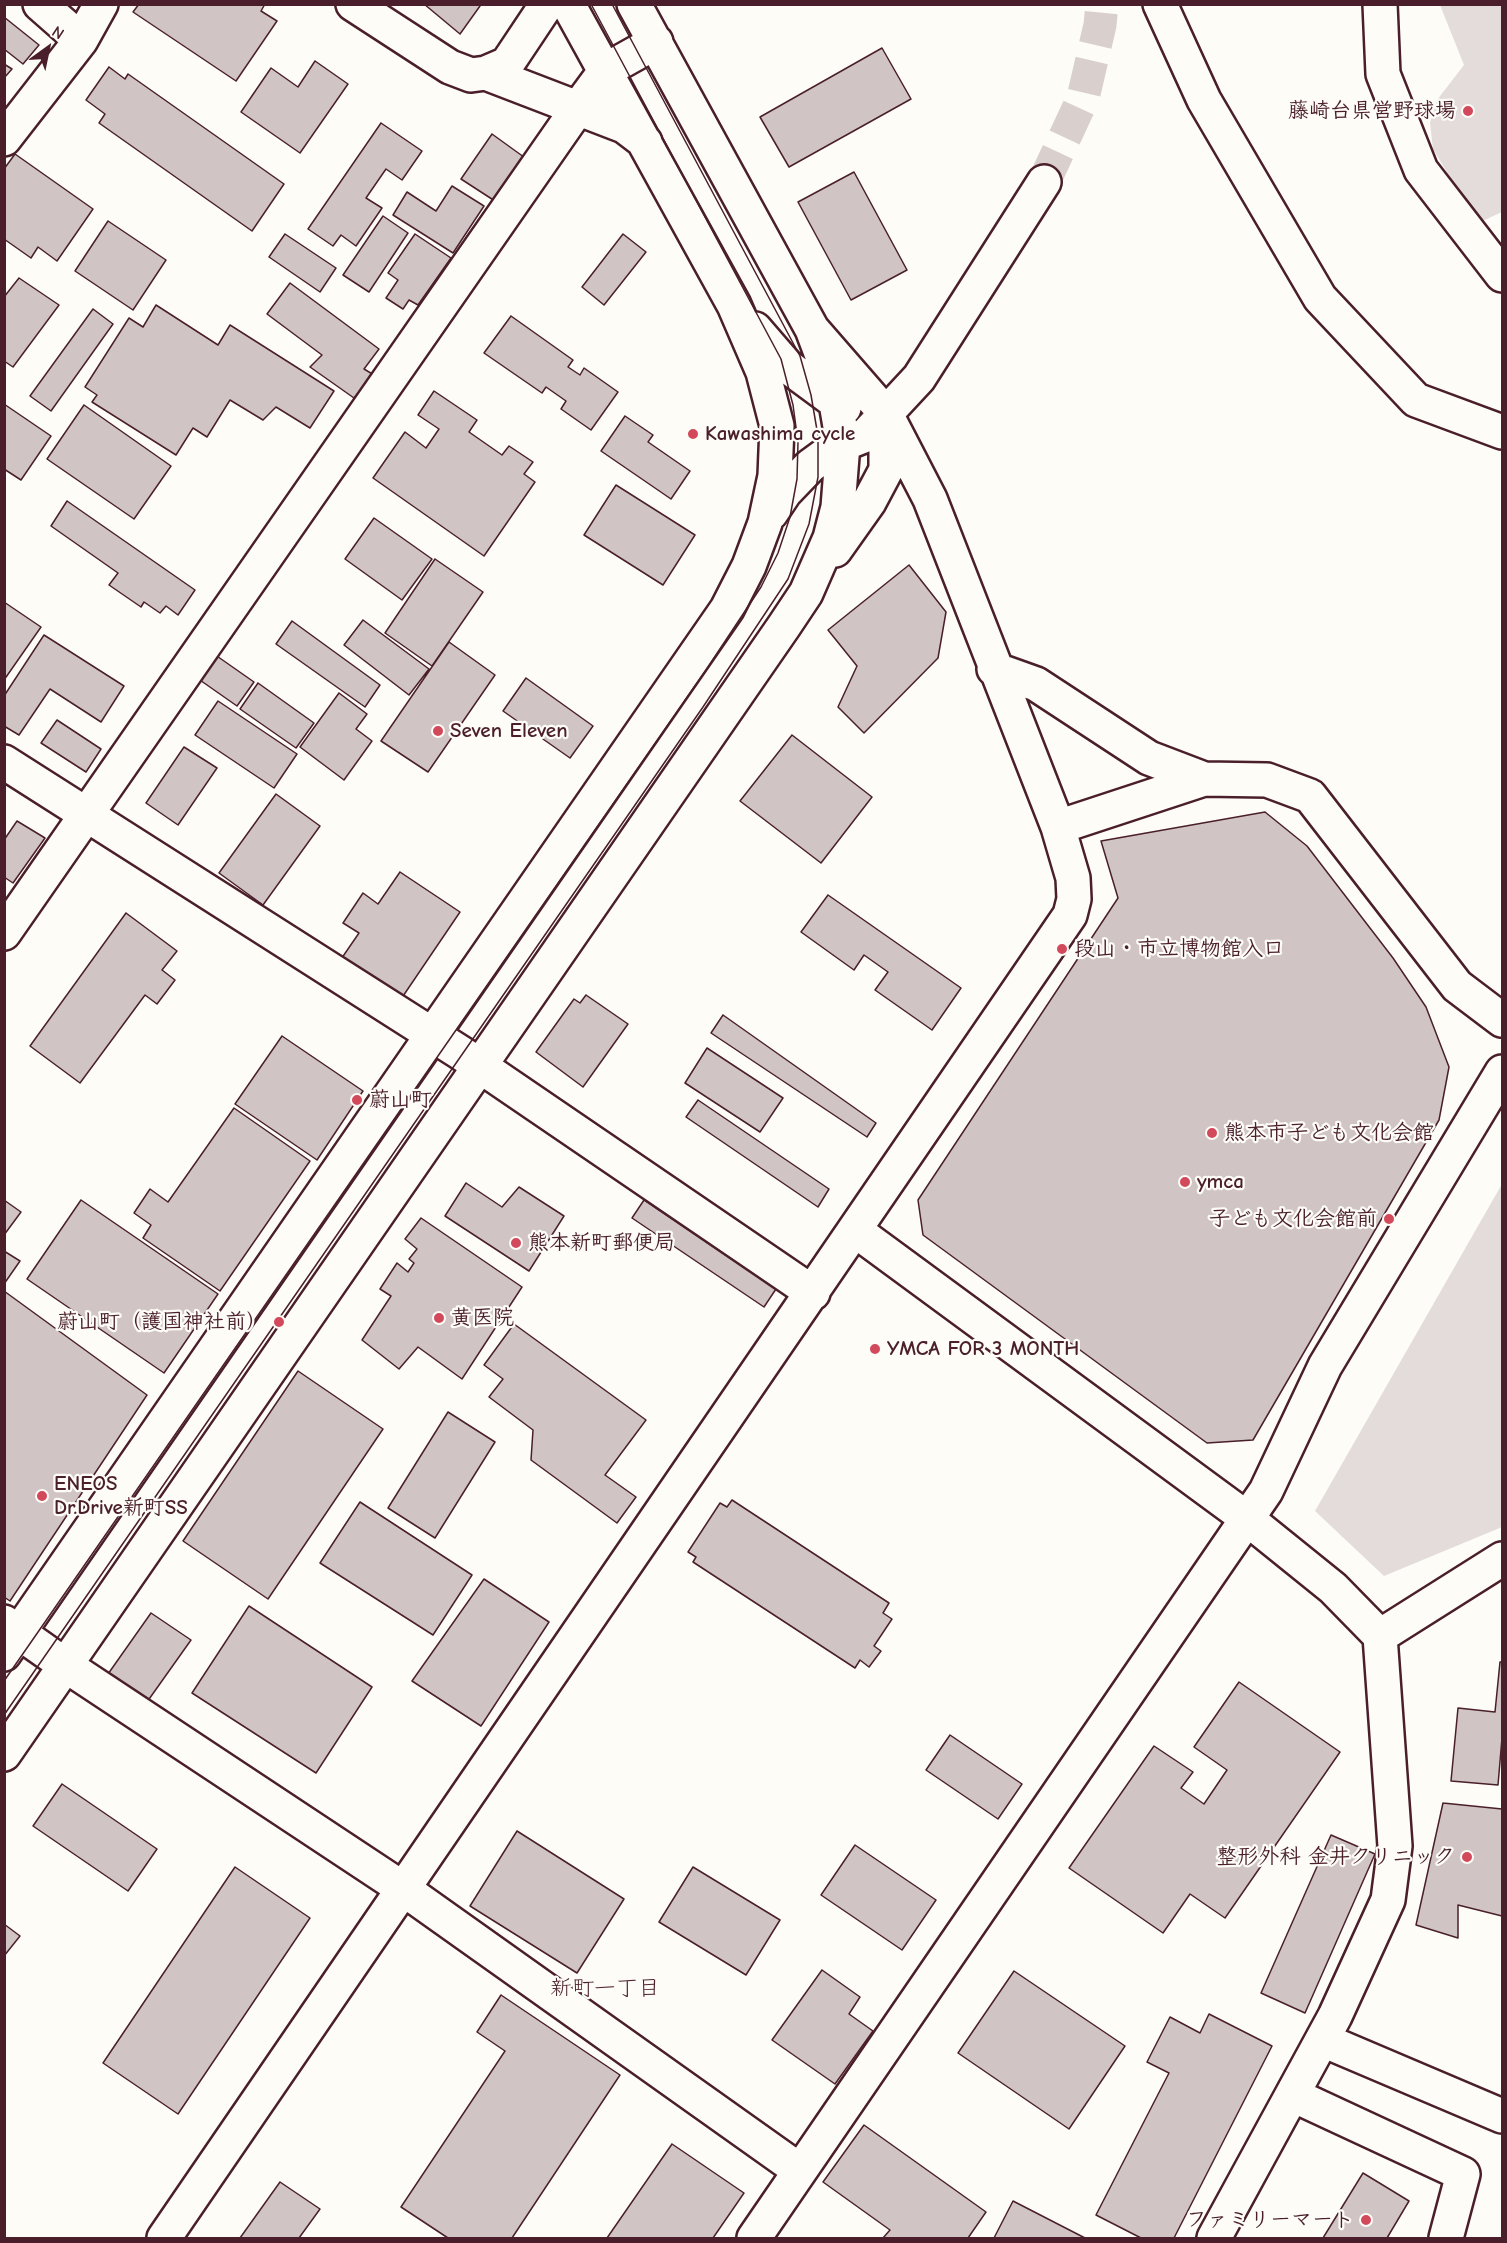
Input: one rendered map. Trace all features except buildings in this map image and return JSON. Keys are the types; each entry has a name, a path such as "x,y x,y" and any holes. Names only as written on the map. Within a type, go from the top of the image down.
{"street":[{"path":"40,4 81,40"},
{"path":"4,139 81,40 101,4"},
{"path":"353,4 450,67 471,75 486,73 507,64 547,4"},
{"path":"568,4 734,305 763,372 777,426 775,476 765,523 749,566 727,609 432,1035 10,1636 65,1665 402,1887 799,2170"},
{"path":"634,4 812,329 836,403 843,444 838,507 830,538 806,593"},
{"path":"1160,4 1204,100 1320,298 1416,400 1503,432"},
{"path":"1380,4 1383,74 1421,170 1503,275"},
{"path":"4,933 578,108 606,70 656,42"},
{"path":"486,73 624,126 646,143"},
{"path":"765,523 796,479 818,460 843,444 866,435 919,378 1044,182"},
{"path":"734,305 787,366 836,403 851,413 886,414"},
{"path":"164,2238 402,1887 856,1231 1070,915 1074,899 1073,878 1058,827 994,669 930,499 886,414 812,329"},
{"path":"4,1754 869,502 886,470 886,414"},
{"path":"994,669 1036,684 1149,758 1204,779"},
{"path":"4,762 480,1066 813,1293"},
{"path":"1058,827 1204,779 1267,780 1310,796 1457,986 1503,1020"},
{"path":"754,2238 1245,1517 1266,1491 1325,1366 1503,1072"},
{"path":"856,1231 1245,1517 1333,1588 1380,1636 1395,1846 1388,1900 1323,2040 1214,2238"},
{"path":"1380,1636 1503,1559"},
{"path":"1323,2040 1503,2116"},
{"path":"1293,2095 1462,2174 1446,2238"}],"shaded area":[{"name":"藤崎台県営野球場","path":"1440,5 1502,5 1502,212 1478,223 1433,149 1430,123 1437,100 1464,65"},
{"path":"1502,1184 1502,1527 1384,1576 1315,1511"}],"tunnel":[{"path":"1044,182 1083,98 1100,25 1102,4"}],"tram line":[{"path":"4,1681 706,670 761,587 778,553 790,517 797,479 798,442 793,405 781,359 591,4"},
{"path":"4,1715 703,707 788,579 809,524 818,477 818,436 811,395 800,356 612,4"}],"place":[{"name":"藤崎台県営野球場","path":"1468,111"},
{"name":"Kawashima cycle","path":"693,434"},
{"name":"Seven Eleven","path":"438,731"},
{"name":"段山・市立博物館入口","path":"1062,949"},
{"name":"蔚山町","path":"357,1100"},
{"name":"熊本市子ども文化会館","path":"1212,1133"},
{"name":"ymca","path":"1185,1182"},
{"name":"子ども文化会館前","path":"1389,1219"},
{"name":"熊本新町郵便局","path":"516,1243"},
{"name":"黄医院","path":"439,1318"},
{"name":"蔚山町（護国神社前）","path":"279,1322"},
{"name":"YMCA FOR 3 MONTH","path":"875,1349"},
{"name":"ENEOS Dr.Drive新町SS","path":"42,1496"},
{"name":"整形外科 金井クリニック","path":"1467,1857"},
{"name":"ファミリーマート","path":"1366,2220"}],"district":[{"name":"新町一丁目","path":"605,1989"}]}
